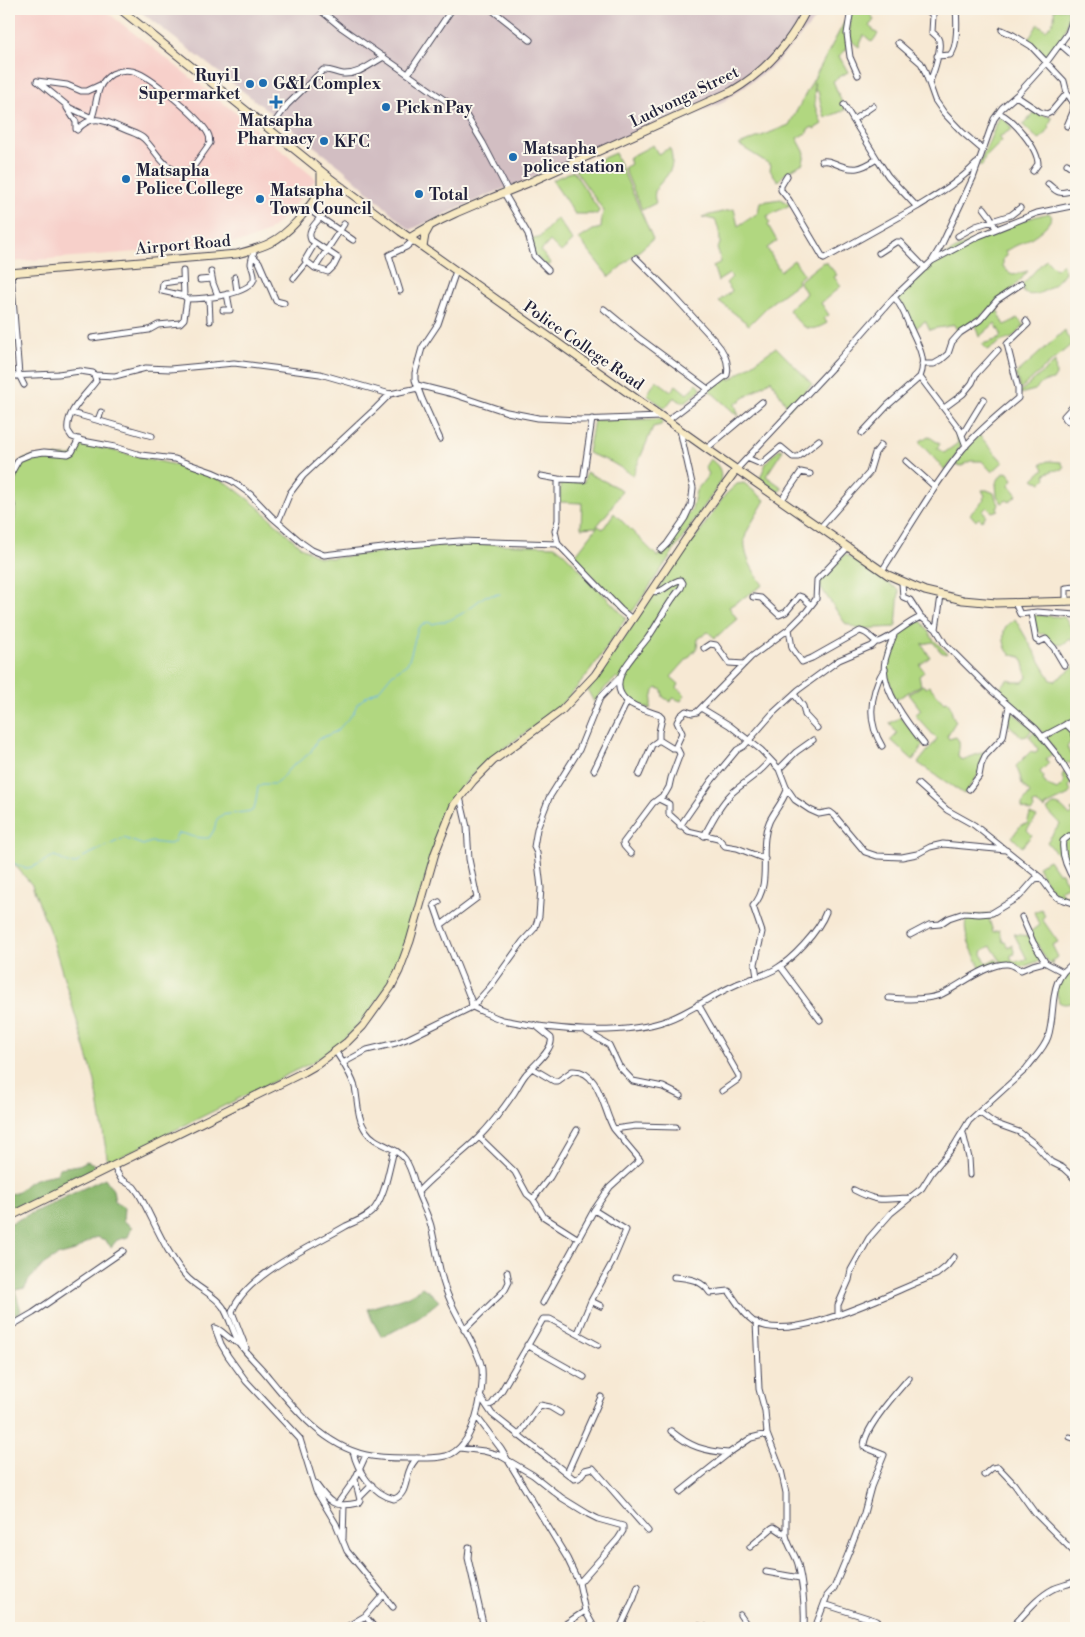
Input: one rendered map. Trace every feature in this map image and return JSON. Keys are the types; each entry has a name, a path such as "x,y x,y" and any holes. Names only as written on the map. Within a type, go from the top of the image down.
{"street":[{"name":"Police College Road","path":"120,9 321,171 400,231 706,449 882,571 902,583 941,596 963,600 1015,603 1076,602"},
{"path":"319,9 342,28 466,115 483,143 528,234 534,256 548,270"},
{"path":"408,74 452,9"},
{"path":"491,9 530,40"},
{"name":"Ludvonga Street","path":"412,239 430,225 732,91 746,83 778,54 791,37 807,9"},
{"path":"850,9 847,34 850,57 858,76"},
{"path":"926,9 933,15 932,32 938,37 939,41 937,56 928,84"},
{"path":"937,56 950,55 954,51 958,24 956,9"},
{"path":"9,1218 304,1072 336,1052 363,1026 391,987 399,971 410,941 435,853 454,805 473,781 493,761 562,710 594,675 736,470 837,362 894,297 932,261 965,195 994,119 1046,63 1068,33 1076,9"},
{"path":"1002,30 1031,46 1064,81 1067,93 1074,104 1067,126"},
{"path":"898,43 921,63 935,100 944,112 962,132 983,150"},
{"path":"1060,44 1076,58"},
{"path":"270,129 287,104 323,70 331,69 340,73 355,73 364,70 384,57"},
{"path":"123,70 136,72 177,100 209,135 210,143 191,170 179,171 170,168 144,139 135,132 102,120 92,119 66,105 37,81 67,85 81,91 87,91 100,85 114,73 123,70"},
{"path":"66,105 76,122 77,129 92,119 100,85"},
{"path":"1016,96 1040,112 1047,114 1051,112 1067,93"},
{"path":"844,105 888,176 917,207"},
{"path":"853,120 873,106"},
{"path":"999,113 1015,125 1037,155 1038,164 1034,171"},
{"path":"822,161 830,161 851,168 861,168 877,159"},
{"path":"787,176 781,186 781,190 789,200 824,259 917,207 965,176 978,162"},
{"path":"1067,164 1076,170"},
{"path":"321,171 321,189 331,186 342,187"},
{"name":"Airport Road","path":"10,273 210,257 237,254 264,246 280,237 294,225 330,178"},
{"path":"1048,184 1057,192 1062,193 1072,190 1076,192"},
{"path":"932,261 980,236 1044,210 1076,205"},
{"path":"984,208 996,229"},
{"path":"958,236 976,226 1011,215 1020,208"},
{"path":"308,209 353,240"},
{"path":"315,243 305,259 315,268 328,272 338,261 338,258 311,240 310,233 320,218"},
{"path":"315,268 344,224"},
{"path":"423,247 425,235 430,225"},
{"path":"400,291 389,255 406,247 412,239"},
{"path":"879,253 896,242 900,242 925,268"},
{"path":"183,280 163,284 162,291 186,297 209,298 247,288 254,280 251,263 255,248"},
{"path":"254,256 259,262 276,301 284,303"},
{"path":"278,522 290,493 303,476 390,394 417,386 453,394 507,412 538,418 664,419 727,375 728,372 721,349 671,293 636,258"},
{"path":"294,278 308,262"},
{"path":"92,338 149,330 162,325 180,323 184,319 186,297 182,271"},
{"path":"440,439 417,386 415,373 418,358 427,339 438,324 456,271"},
{"path":"211,272 218,296"},
{"path":"10,273 19,375 24,385"},
{"path":"235,277 237,291"},
{"path":"200,280 214,282"},
{"path":"922,364 934,364 941,360 948,354 952,342 960,333 980,320 997,300 1021,284"},
{"path":"222,310 230,310 227,294"},
{"path":"862,433 888,405 920,377 922,372 918,341 901,305 894,297"},
{"path":"202,317 210,319 209,298"},
{"path":"604,309 708,389"},
{"path":"882,571 915,521 934,487 966,446 1018,398 1018,388 1007,344 1028,324 1026,321"},
{"path":"944,408 963,394 972,383 976,374 998,350"},
{"path":"9,376 88,371 94,375 115,376 146,368 170,369 234,363 320,374 390,394"},
{"path":"94,375 96,381 86,392 72,413 68,423 68,431 72,437 140,455 175,460 212,472 245,490 302,543 324,555 460,541 558,544"},
{"path":"920,377 944,408 962,435 966,446"},
{"path":"962,435 984,399"},
{"path":"706,449 762,402"},
{"path":"1076,403 1064,416 1069,422 1076,422"},
{"path":"98,420 101,412"},
{"path":"72,413 152,436"},
{"path":"541,476 583,480 592,419"},
{"path":"661,550 685,518 692,505 693,488 680,430"},
{"path":"9,477 19,459 31,454 44,452 68,454 72,452 79,439"},
{"path":"748,458 761,464 781,447 796,457 819,440"},
{"path":"820,528 869,473 875,453 882,445"},
{"path":"906,461 934,487"},
{"path":"781,501 801,472 810,474"},
{"path":"558,479 558,520 555,532 558,544 632,619"},
{"path":"9,495 12,512 9,532"},
{"path":"676,748 682,733 677,722 680,716 686,711 697,712 766,645 789,629 817,596 817,580 848,547"},
{"path":"343,1063 366,1050 409,1038 472,1007 490,987 523,941 535,928 539,916 541,888 534,840 549,798 579,750 600,698 620,677 628,663 654,629 683,583 677,580 660,592 651,592"},
{"path":"902,583 902,597 910,600 921,617 936,629 945,644 1042,737 1057,755 1076,786"},
{"path":"1066,602 1066,588 1076,587"},
{"path":"753,596 761,598 779,616 786,612 799,596 811,605"},
{"path":"936,629 941,596"},
{"path":"1015,603 1020,614 1076,614"},
{"path":"1031,613 1036,640 1039,642 1046,639 1050,642 1064,665"},
{"path":"882,746 876,737 871,716 872,702 879,676 884,668 895,635 908,622 921,617"},
{"path":"789,629 792,648 802,662 860,631 867,632 876,642"},
{"path":"680,826 712,780 736,750 749,740 772,714 794,694 839,660 895,635"},
{"path":"704,648 710,644 716,645 729,663 745,664"},
{"path":"884,668 893,698 900,713 924,744"},
{"path":"620,677 620,689 628,702 662,718 659,740 652,746 639,775"},
{"path":"794,694 803,706 805,715 817,728"},
{"path":"594,770 628,702"},
{"path":"969,789 980,776 981,765 988,750 1003,737 1009,706"},
{"path":"701,708 721,719 749,740 779,768 787,790 796,800 819,814 830,812 834,815 865,852 877,856 902,857 917,854 930,847 943,844 1004,850"},
{"path":"1042,737 1076,719"},
{"path":"1066,724 1074,732 1076,741"},
{"path":"632,854 623,843 653,803 669,787 680,754 676,748 672,748 659,740"},
{"path":"779,768 796,752 813,740"},
{"path":"704,836 726,800 733,792 763,770 770,760"},
{"path":"918,784 947,810 974,825 1041,878 1052,894 1076,904"},
{"path":"758,977 755,964 762,932 753,906 762,889 765,859 764,839 768,821 784,798 787,790"},
{"path":"441,925 477,898 469,859 467,827 460,797"},
{"path":"659,799 669,804 669,814 680,826 704,836 718,838 725,846 738,848 765,859"},
{"path":"1069,836 1063,841 1064,856 1076,883"},
{"path":"910,935 929,925 940,924 949,918 964,913 992,913 1020,896 1035,879 1041,878"},
{"path":"438,902 434,905 471,1000 472,1007"},
{"path":"472,1007 502,1019 586,1031 628,1029 653,1025 670,1020 716,993 758,977 780,966 806,943 823,921 826,912"},
{"path":"1022,917 1033,942 1045,962 1063,972"},
{"path":"888,998 901,999 939,995 975,974 1000,964 1008,963 1021,970 1045,962"},
{"path":"838,1314 837,1308 840,1297 859,1253 880,1224 922,1188 932,1172 954,1146 969,1121 1026,1069 1048,1039 1054,989 1063,972 1076,962"},
{"path":"780,966 820,1020"},
{"path":"698,1004 739,1076 737,1082 722,1091"},
{"path":"418,1192 428,1180 479,1137 551,1044 551,1038 535,1024"},
{"path":"586,1031 608,1045 619,1066 633,1081 663,1087 681,1096"},
{"path":"114,1167 121,1179 134,1187 139,1194 175,1263 189,1280 215,1298 222,1306 240,1344 293,1407 320,1433 353,1451 366,1455 388,1458 417,1458 440,1457 451,1454 460,1448 477,1418 482,1368 440,1276 431,1223 410,1167 404,1157 378,1142 366,1131 349,1072 336,1052"},
{"path":"532,1068 554,1081 558,1081 572,1071 582,1073 591,1078 614,1129 640,1160 610,1187 594,1210 543,1303"},
{"path":"979,1112 994,1123 1019,1132 1035,1144 1051,1162 1063,1168 1076,1180"},
{"path":"614,1129 636,1126 676,1127"},
{"path":"534,1199 550,1177 577,1130"},
{"path":"963,1133 969,1158 970,1175"},
{"path":"479,1137 514,1172 527,1194 534,1199 544,1217 577,1238"},
{"path":"248,1353 232,1312 244,1292 258,1279 292,1257 372,1211 381,1196 394,1150"},
{"path":"854,1190 870,1198 880,1200 910,1198"},
{"path":"578,1333 591,1301 612,1263 626,1230 594,1210"},
{"path":"9,1327 33,1313 124,1251"},
{"path":"674,1277 701,1282 710,1293 729,1291 747,1316 756,1322 774,1328 799,1326 846,1312 936,1275 947,1266 954,1256"},
{"path":"464,1330 505,1290 509,1282 507,1272"},
{"path":"591,1301 602,1306"},
{"path":"487,1406 492,1404 502,1390 540,1322 546,1318 598,1345"},
{"path":"756,1322 760,1389 766,1417 767,1434 781,1470 786,1493 786,1535 795,1556 800,1578 804,1605 804,1628"},
{"path":"240,1344 231,1341 217,1327 215,1328 228,1356 246,1381 300,1439 319,1499 333,1518 347,1551 393,1607"},
{"path":"527,1345 584,1377"},
{"path":"815,1628 824,1604 836,1584 848,1554 884,1455 864,1447 865,1439 887,1403 909,1378"},
{"path":"479,1395 492,1414 574,1479 577,1479 585,1470 593,1468 648,1531"},
{"path":"567,1473 601,1397"},
{"path":"518,1436 540,1405 550,1407 560,1413"},
{"path":"477,1418 507,1460 567,1558 579,1583 586,1610 593,1625 592,1628"},
{"path":"671,1431 693,1446 712,1452 728,1453"},
{"path":"680,1492 728,1453 751,1438 767,1434"},
{"path":"1070,1437 1076,1438"},
{"path":"460,1448 488,1452 507,1460 588,1514 623,1526 623,1531 618,1539 579,1583"},
{"path":"353,1451 359,1471 372,1485 391,1498 398,1498 403,1493 410,1468 417,1458"},
{"path":"342,1541 341,1504 366,1455"},
{"path":"984,1475 992,1468 998,1467 1014,1484 1035,1513 1076,1554"},
{"path":"312,1478 327,1500 341,1504 358,1503 360,1497 372,1485"},
{"path":"355,1479 360,1497"},
{"path":"750,1547 772,1528 786,1535"},
{"path":"470,1547 468,1558 484,1628"},
{"path":"766,1572 800,1578"},
{"path":"1011,1628 1045,1594 1076,1582"},
{"path":"620,1628 638,1586"},
{"path":"345,1628 365,1616 383,1595"},
{"path":"824,1604 877,1621 883,1628"},
{"path":"559,1628 586,1610"},
{"path":"740,1615 749,1628"},
{"path":"365,1616 376,1628"},
{"path":"570,1621 574,1628"},
{"path":"696,1628 698,1626 705,1627"}],"shaded area":[{"name":"Matsapha Police College","path":"9,9 103,9 241,117 316,179 284,217 266,233 246,241 175,249 9,262"},
{"path":"137,9 825,9 773,66 720,104 488,195 410,230 342,168"}],"green space":[{"path":"851,9 868,9 874,20 869,26 878,34 872,42 864,35 859,47 849,39"},
{"path":"1054,9 1068,9 1067,24 1059,42 1045,59 1039,51 1027,42 1038,24 1046,30 1051,25 1054,19"},
{"path":"845,21 847,21 847,49 839,56 848,72 833,81 845,110 825,118 818,91 815,91 814,82 815,106 822,124 814,129 813,127 807,130 808,132 797,138 805,153 803,163 786,173 778,181 770,170 771,165 739,145 789,125"},
{"path":"1035,112 1052,118 1049,125 1050,128 1039,140 1023,125"},
{"path":"1000,116 1004,118 1012,129 999,137 1002,141 985,158 982,166 979,165"},
{"path":"653,145 658,154 670,148 671,167 656,189 654,195 656,203 642,210 624,168 631,164 628,158"},
{"path":"615,153 653,239 609,277 579,239 593,230 601,228 604,211 575,170"},
{"path":"573,171 597,207 599,211 597,214 575,214 552,180"},
{"path":"781,199 790,205 767,216 770,223 768,225 777,241 767,248 780,271 794,260 804,274 797,280 798,283 771,303 749,325 719,301 732,291 726,283 732,277 729,274 718,281 713,266 721,262 717,248 720,244 718,229 715,220 702,217 734,209 738,226 758,213 760,202"},
{"path":"1049,213 1052,217 1044,228 1032,237 1005,251 1007,256 1003,259 1003,266 1006,270 1013,275 1028,271 996,304 959,332 953,324 930,330 925,321 916,328 912,326 903,305 897,298 926,269 936,261 976,239 1006,226"},
{"path":"557,218 573,241 561,252 550,241 541,251 551,264 546,266 534,255 531,239 539,238"},
{"path":"1046,259 1056,269 1062,263 1065,272 1058,281 1047,289 1035,294 1029,295 1024,293 1022,285"},
{"path":"823,262 827,263 837,275 834,277 841,286 821,303 829,315 824,318 827,323 820,327 809,328 801,324 789,310 806,293 799,281"},
{"path":"996,304 1005,325 1018,318 1024,326 1012,338 1002,341 988,350 982,344 999,339 1001,334 995,323 979,337 975,325"},
{"path":"1065,330 1066,335 1073,343 1020,389 1016,374"},
{"path":"776,347 812,384 789,409 771,380 735,404 739,417 709,390 729,374 730,380"},
{"path":"1055,362 1056,375 1053,380 1043,382 1035,390 1020,394 1021,391"},
{"path":"656,380 671,391 676,385 687,394 697,383 701,390 685,402 681,402 674,397 665,408 647,395"},
{"path":"660,419 663,421 661,425 653,427 633,475 611,462 588,453 594,420"},
{"path":"959,432 962,443 954,459 945,470 919,442 928,436 940,444 937,448 944,453 958,443 956,433"},
{"path":"979,435 1003,462 992,472 982,461 970,461 962,466 953,464"},
{"path":"80,443 211,475 230,485 258,507 301,547 319,557 332,558 459,543 555,546 626,618 577,688 543,720 486,763 461,789 451,804 440,830 400,956 382,993 357,1026 313,1062 108,1163 95,1081 51,935 32,885 9,858 9,538 15,511 14,486 17,479 14,472 21,461 30,457 71,456 76,453"},
{"path":"779,449 783,450 766,476 783,488 778,492 760,478 767,461"},
{"path":"710,459 720,469 720,483 633,611 627,612 574,557 598,526 603,529 614,513 658,557 692,509 696,491 709,474 705,467"},
{"path":"1048,461 1061,462 1064,467 1063,469 1045,474 1046,478 1041,483 1033,479 1044,469 1041,464"},
{"path":"586,472 622,490 610,510 596,527 581,528 582,503 560,502 560,482 584,482"},
{"path":"1007,472 1013,479 1009,485 1017,495 1009,502 1007,500 1002,503 997,496 996,483 1002,474"},
{"path":"744,483 765,500 745,538 749,563 763,585 729,607 737,619 715,638 708,632 698,639 697,648 671,677 679,684 677,688 685,695 681,701 673,698 671,702 663,697 662,690 657,688 654,691 650,709 629,698 617,677 594,702 588,691 679,557 699,533 725,495 737,484"},
{"path":"982,490 994,493 999,504 997,508 999,510 992,512 987,507 983,511 986,515 982,521 979,518 976,521 970,514 984,500 985,496"},
{"path":"845,554 899,590 896,627 858,629 845,623 819,585 820,580"},
{"path":"1033,615 1064,617 1076,634 1076,647 1071,639 1061,645 1051,642 1043,633 1041,635 1037,631"},
{"path":"1015,619 1051,680 1055,681 1076,665 1076,718 1044,734 1014,703 998,691 1008,679 1014,682 1023,682 1027,677 1021,657 1009,653 1004,643 1005,628"},
{"path":"916,621 923,623 933,639 947,653 941,652 933,642 922,644 930,657 920,665 924,672 919,676 921,685 895,700 886,669 897,634"},
{"path":"923,685 926,688 929,686 944,702 947,701 950,706 956,721 947,736 949,739 956,737 958,739 958,757 962,760 986,751 982,758 978,775 964,794 918,763 937,739 915,715 921,710 909,694"},
{"path":"1012,712 1031,727 1031,731 1027,736 1022,737 1009,725 1009,713"},
{"path":"901,717 923,745 913,760 891,740 897,734 890,723"},
{"path":"1065,726 1069,727 1074,737 1067,747 1074,759 1070,764 1068,762 1065,765 1046,737"},
{"path":"1035,731 1053,753 1046,759 1049,763 1040,772 1044,777 1043,780 1048,786 1057,790 1064,783 1062,776 1064,772 1071,783 1069,786 1071,792 1069,795 1046,806 1045,809 1036,803 1033,804 1034,809 1031,812 1022,808 1022,804 1030,793 1022,784 1016,766 1031,751 1036,753 1038,749 1029,736"},
{"path":"1053,805 1061,807 1070,816 1073,813 1071,810 1076,809 1076,834 1074,836 1077,846 1074,857 1076,861 1076,881 1064,862 1047,842 1060,824 1047,810"},
{"path":"1030,814 1037,817 1027,830 1032,835 1022,847 1012,837 1021,825 1027,824"},
{"path":"1049,860 1058,873 1062,873 1066,883 1072,880 1074,882 1060,890 1064,896 1068,895 1070,897 1074,894 1073,890 1076,889 1076,904 1056,895 1043,877 1038,866"},
{"path":"1041,909 1045,915 1042,919 1058,942 1052,945 1058,957 1052,961 1053,965 1047,961 1030,932 1039,925 1034,912"},
{"path":"994,914 995,916 989,919 993,932 999,930 1003,942 1008,947 1012,945 1015,954 1011,955 1011,959 1016,962 1027,959 1014,934 1028,936 1042,960 1022,967 1002,963 991,946 983,950 982,954 987,964 996,959 1000,964 983,970 980,968 967,935 966,922 968,916"},
{"path":"1076,964 1076,1001 1063,1004 1059,1002 1056,990 1065,973"},
{"path":"87,1161 94,1164 94,1172 9,1212 9,1194 18,1191 32,1180 57,1174 59,1168 79,1165"},
{"path":"105,1178 113,1190 115,1201 124,1207 123,1221 132,1227 128,1237 117,1240 111,1247 105,1240 97,1237 75,1251 57,1256 44,1264 29,1280 25,1288 15,1290 21,1311 16,1315 9,1305 9,1224"},
{"path":"422,1287 439,1301 412,1322 381,1336 368,1309 403,1298"}],"waterway":[{"path":"9,864 13,863 28,868 55,856 67,863 76,864 83,857 124,838 143,845 151,842 170,844 174,842 177,834 209,838 214,830 217,819 222,815 252,811 255,806 258,787 262,784 275,784 279,781 289,769 310,753 317,740 337,731 354,712 357,704 379,690 392,674 407,664 418,628 428,622 432,624 450,620 463,613 485,596 500,594"}],"place":[{"name":"G&L Complex","path":"263,83"},
{"name":"Ruyi 1 Supermarket","path":"250,84"},
{"name":"Matsapha Pharmacy","path":"276,102"},
{"name":"Pick n Pay","path":"386,107"},
{"name":"KFC","path":"324,141"},
{"name":"Matsapha police station","path":"513,157"},
{"name":"Matsapha Police College","path":"126,179"},
{"name":"Total","path":"419,194"},
{"name":"Matsapha Town Council","path":"260,199"}]}
